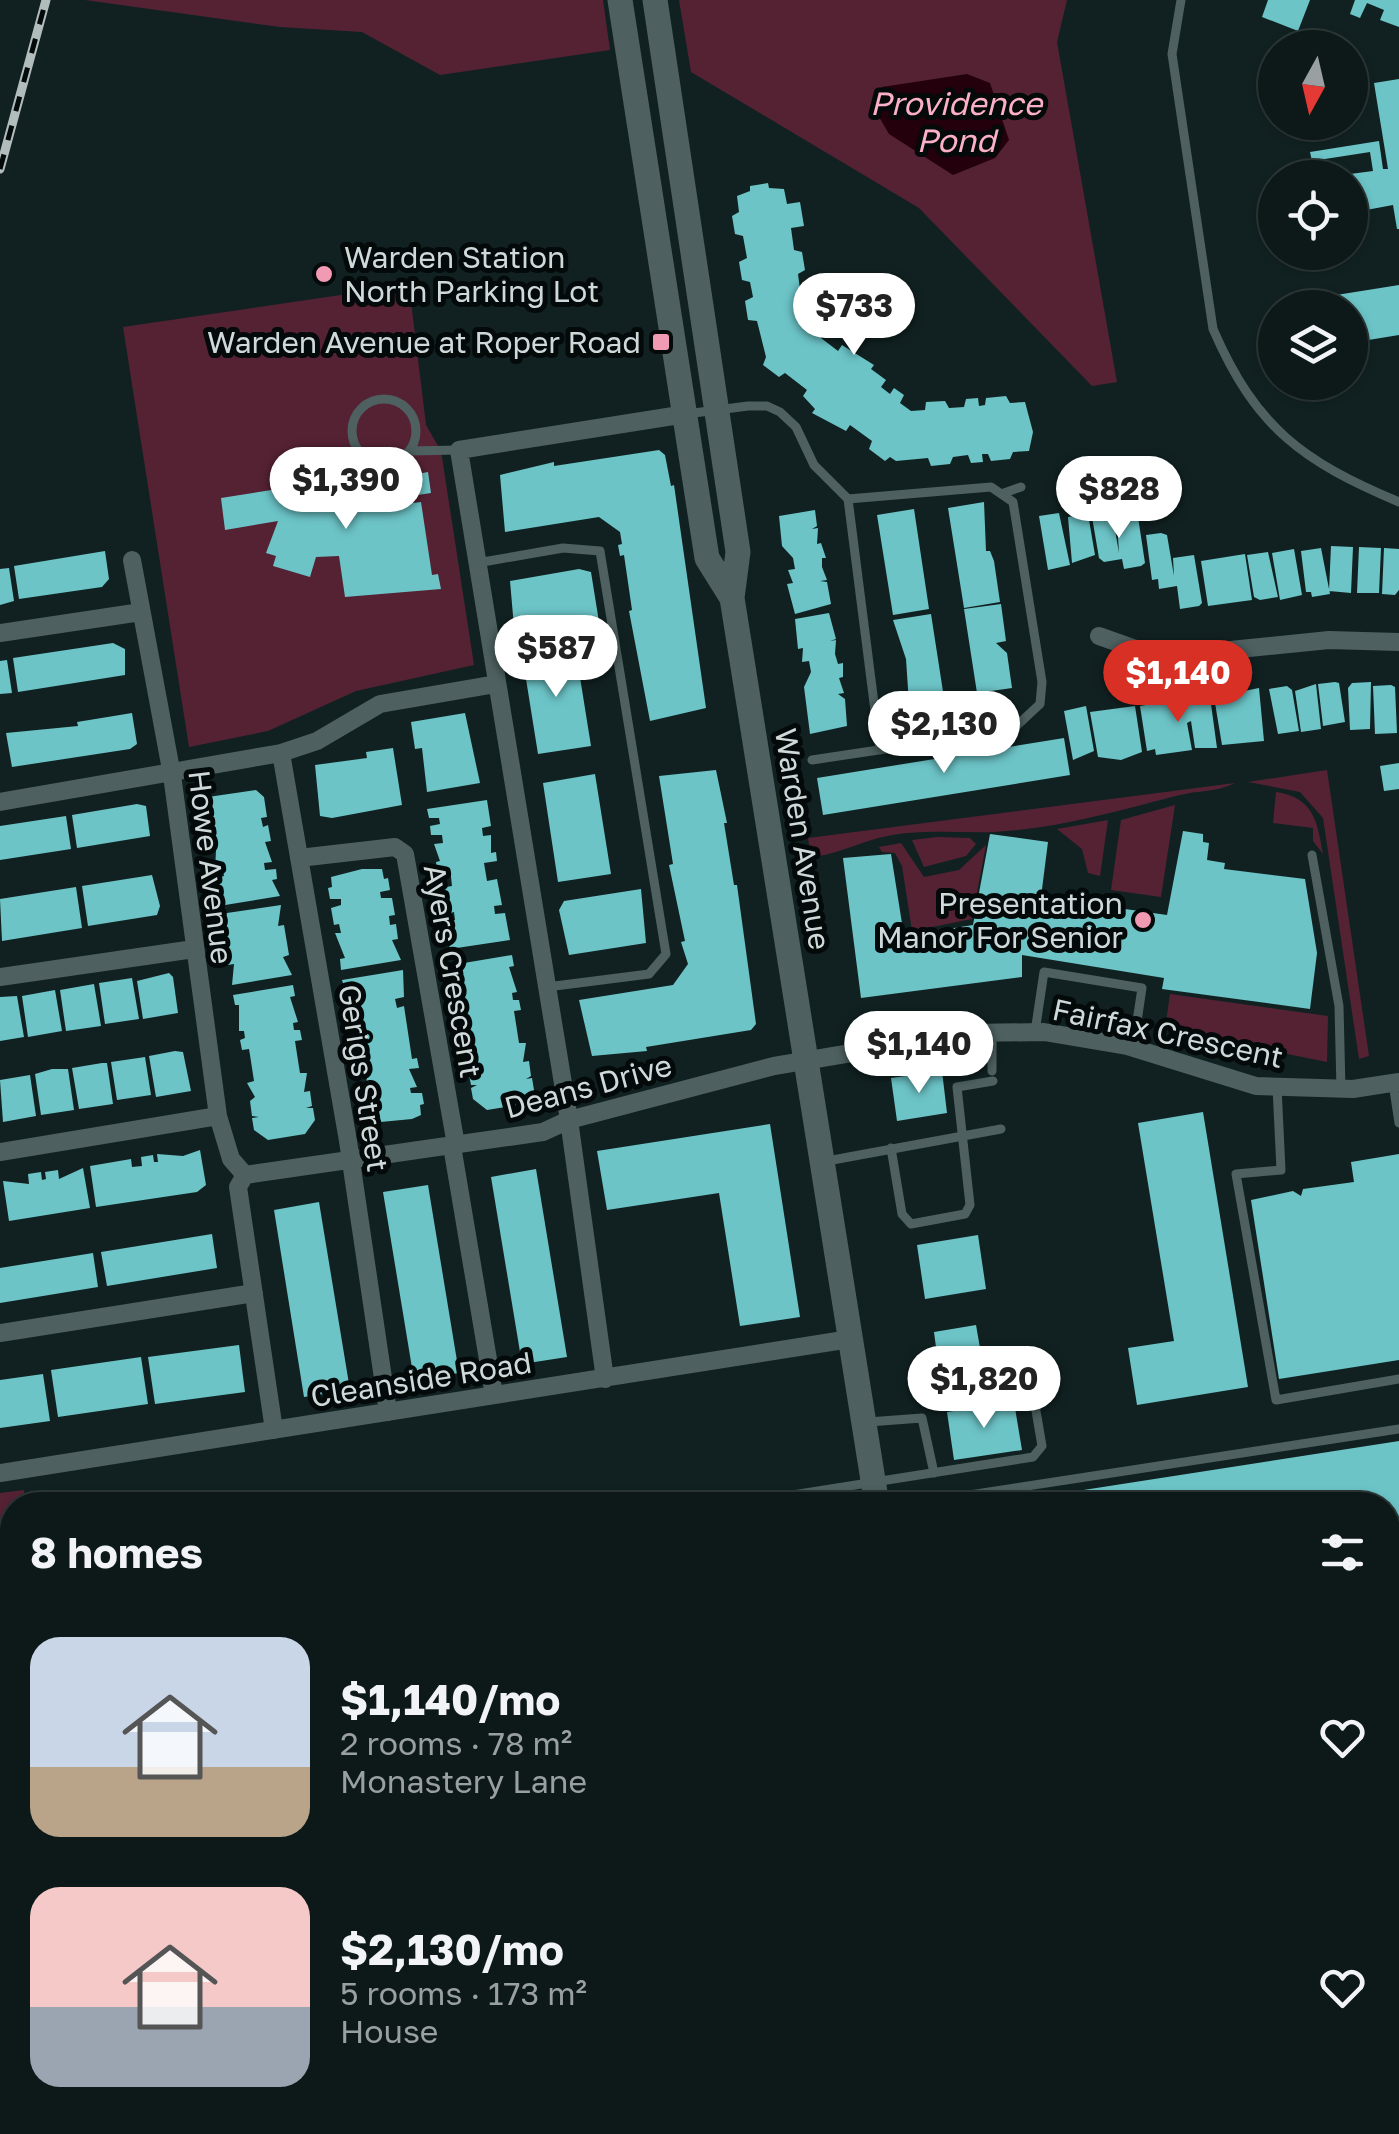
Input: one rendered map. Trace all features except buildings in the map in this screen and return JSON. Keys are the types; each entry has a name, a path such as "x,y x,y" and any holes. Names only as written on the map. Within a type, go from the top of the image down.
{"main road":[{"name":"Warden Avenue","path":"620,0 706,558 732,598"},
{"name":"Warden Avenue","path":"655,0 738,552 732,598 875,1492"}],"street":[{"path":"605,1378 568,1120 459,450 686,414"},
{"name":"Howe Avenue","path":"132,560 172,775 218,1116 231,1160 254,1175 238,1186 274,1430"},
{"path":"0,634 141,612"},
{"path":"1099,636 1144,652 1170,656 1329,640 1399,642"},
{"path":"0,802 172,775 280,753 317,741 380,704 496,684"},
{"name":"Gerigs Street","path":"280,753 388,1412"},
{"name":"Ayers Crescent","path":"299,858 395,847 405,854 494,1395"},
{"path":"0,977 194,949"},
{"name":"Fairfax Crescent","path":"807,1059 970,1033 1035,1032 1133,1048 1256,1086 1341,1089 1396,1082"},
{"name":"Deans Drive","path":"254,1175 543,1132 568,1120 807,1059"},
{"path":"0,1152 218,1116"},
{"path":"0,1334 254,1294"},
{"name":"Cleanside Road","path":"0,1473 850,1339"}],"lane":[{"path":"1181,0 1172,54 1188,180 1219,342 1230,368 1272,429 1345,479 1399,502"},
{"path":"655,225 687,220"},
{"path":"410,452 415,442 416,420 402,404 381,398 356,416 352,436 371,461 392,462 410,452 459,450"},
{"path":"686,414 767,406 780,412 796,427 814,465 848,499 880,750"},
{"path":"812,760 1012,730 1040,704 1042,682 1013,502 990,487 848,499"},
{"path":"1004,493 1020,487"},
{"path":"478,562 564,548 600,551 666,954 650,974 546,987"},
{"path":"1312,856 1338,1006 1341,1089"},
{"path":"1035,1032 1044,972 1060,974 1142,988 1133,1048"},
{"path":"891,1148 902,1214 911,1224 965,1214 970,1205 957,1087 993,1076 992,1033"},
{"path":"1396,1082 1399,1123"},
{"path":"1277,1087 1280,1170 1236,1174 1276,1400 1399,1379"},
{"path":"824,1162 1001,1130"},
{"path":"878,1492 934,1473 1033,1458 1042,1446 1034,1405"},
{"path":"864,1422 922,1418 934,1473"},
{"path":"990,1492 1399,1430"}],"shaded area":[{"path":"85,0 603,0 610,50 440,75 362,32 280,27"},
{"path":"679,0 1067,0 1057,42 1117,382 1092,386 919,208 691,72"},
{"path":"409,285 426,425 441,451 474,665 356,691 268,731 189,747 123,327"},
{"path":"1327,770 1369,1056 1359,1059 1323,818 1300,792 1248,782"},
{"path":"1235,783 1063,823 994,832 896,835 811,857 808,838"},
{"path":"1276,792 1299,800 1312,813 1323,854 1313,841 1313,828 1273,823"},
{"path":"1175,805 1161,897 1111,890 1121,820"},
{"path":"1108,820 1100,876 1088,873 1082,849 1057,829"},
{"path":"970,838 976,844 966,856 924,867 912,840"},
{"path":"901,843 924,877 959,870 986,845 972,919 912,931 902,866 895,853 882,852 879,847"},
{"path":"1170,994 1328,1016 1327,1062 1165,1029"}],"water":[{"name":"Providence Pond","path":"967,74 990,83 1009,140 995,158 953,175 889,134 875,110 882,87"}],"railway":[{"path":"0,169 46,0"}],"place":[{"name":"Warden Station North Parking Lot","path":"324,274"},
{"name":"Warden Avenue at Roper Road","path":"661,342"},
{"name":"Presentation Manor For Senior","path":"1143,920"}]}
